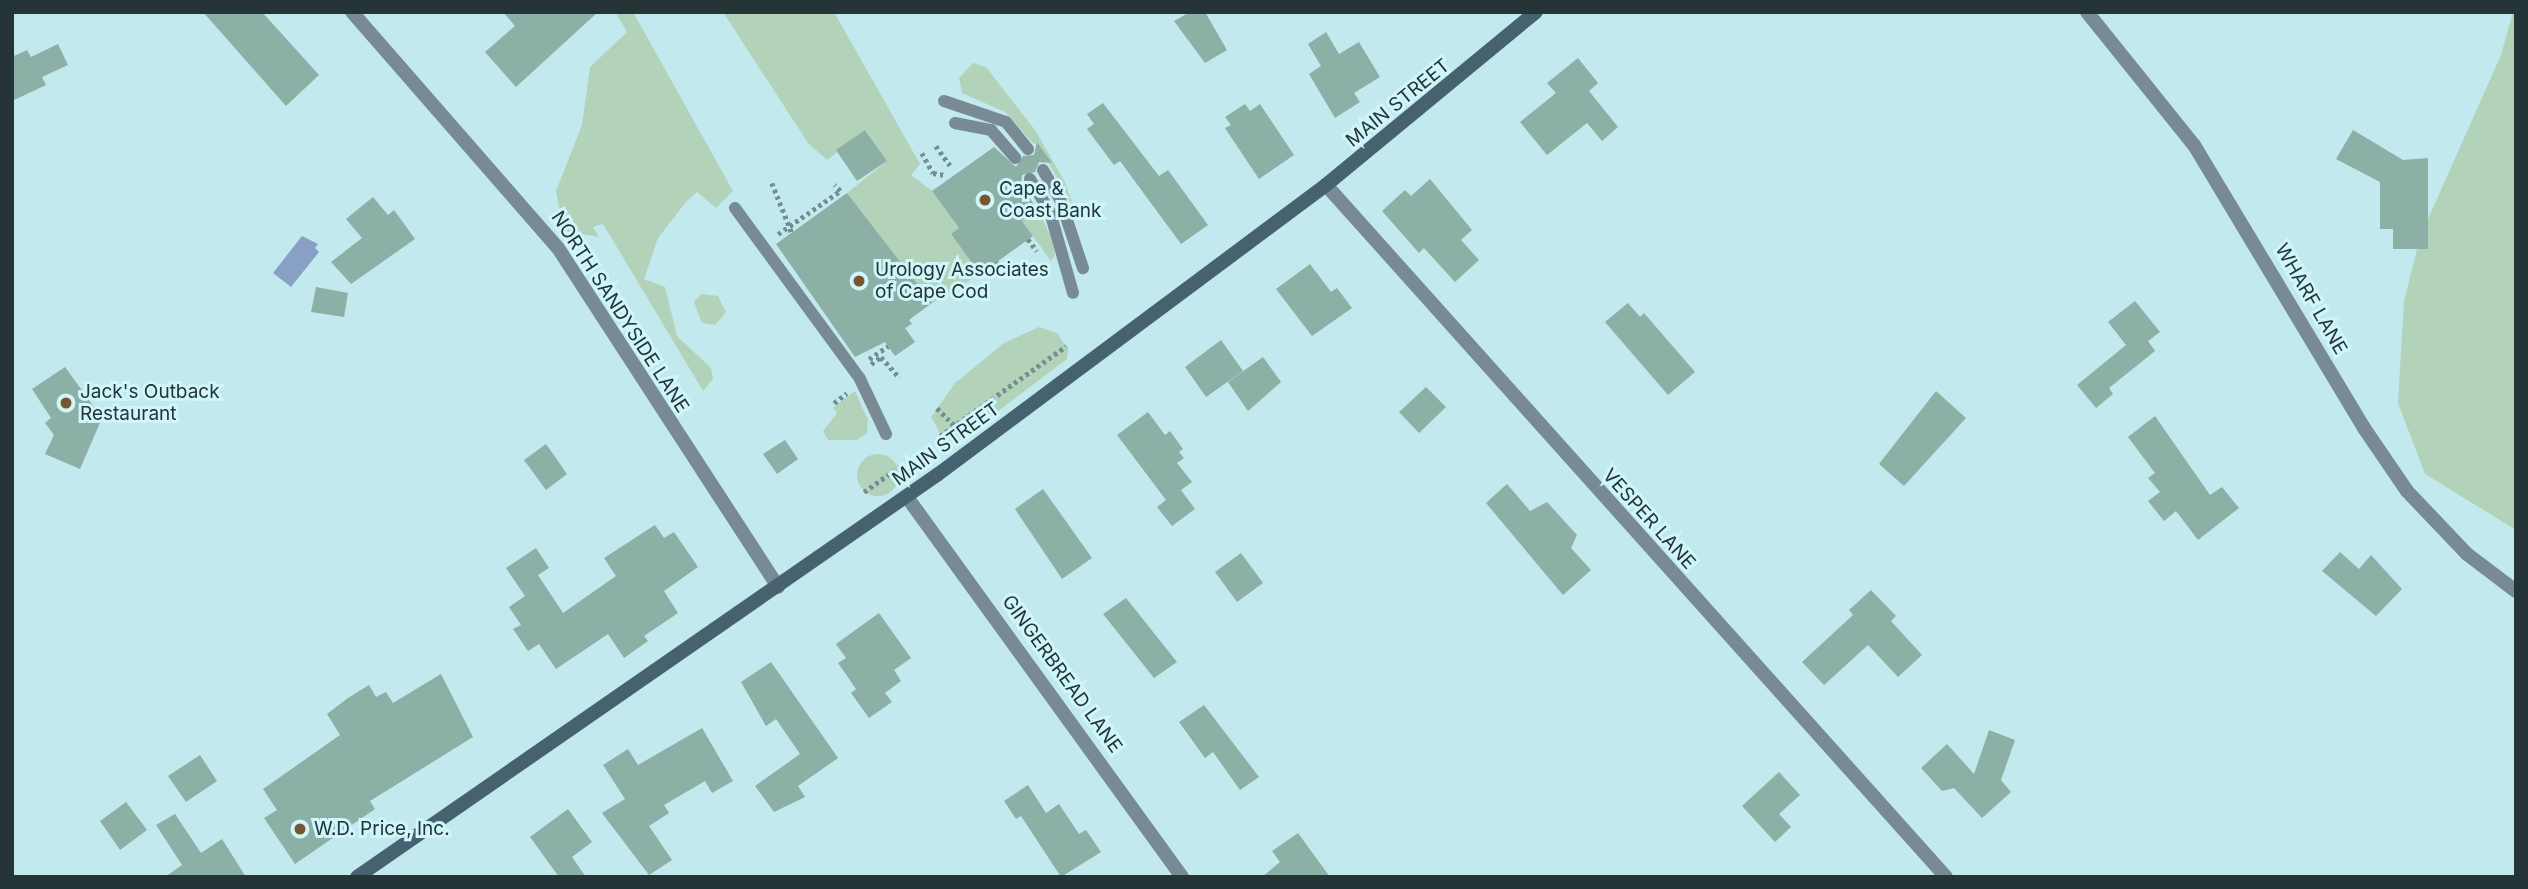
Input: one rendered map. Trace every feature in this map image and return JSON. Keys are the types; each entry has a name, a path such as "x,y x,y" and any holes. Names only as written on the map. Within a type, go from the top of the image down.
{"main road":[{"name":"MAIN STREET","path":"357,877 907,497 1325,185 1536,12"}],"street":[{"name":"NORTH SANDYSIDE LANE","path":"352,12 552,239 778,587"},
{"name":"WHARF LANE","path":"2087,12 2194,145 2364,428 2407,491 2468,554 2516,591"},
{"name":"VESPER LANE","path":"1325,185 1946,877"},
{"name":"GINGERBREAD LANE","path":"907,497 1182,877"}],"lane":[{"path":"944,101 1006,122 1028,149"},
{"path":"955,123 991,130 1015,158"},
{"path":"1043,170 1060,199 1083,268"},
{"path":"1030,179 1050,212 1073,293"},
{"path":"735,208 860,379 886,433"}],"path":[{"path":"936,146 950,165"},
{"path":"922,153 933,173 944,175"},
{"path":"772,183 792,233"},
{"path":"771,239 840,191 835,185"},
{"path":"1028,239 1037,251"},
{"path":"996,262 1005,274"},
{"path":"888,346 864,362 867,366 881,357 900,378"},
{"path":"940,436 1066,346"},
{"path":"937,408 955,426"},
{"path":"864,492 900,466"}],"green space":[{"path":"615,12 633,12 733,191 716,208 697,192 686,202 658,238 644,279 665,287 677,336 711,368 713,379 703,391 603,224 593,227 599,237 564,231 556,191 582,125 590,67 627,32"},
{"path":"723,12 834,12 920,164 911,175 932,191 959,228 951,234 980,274 932,303 847,193 887,161 866,131 827,160 808,143"},
{"path":"2513,12 2516,12 2516,530 2425,474 2398,403 2404,301 2420,237 2501,55"},
{"path":"973,63 986,67 1035,130 1065,182 1074,209 1038,143 1034,144 1005,112 962,93 959,78"},
{"path":"1037,209 1052,238 1055,254 1051,261 1022,221"},
{"path":"701,294 718,296 726,312 715,325 702,323 694,302"},
{"path":"1039,327 1057,333 1068,350 1067,359 961,439 945,442 931,417 955,383 1004,343"},
{"path":"855,391 868,420 867,433 857,440 828,440 823,431 837,413 833,408"},
{"path":"878,454 893,460 899,475 893,490 878,496 863,490 857,475 863,460"}],"water":[{"path":"302,236 318,244 315,248 319,252 291,287 273,273"}],"building":[{"path":"203,12 262,12 319,75 286,106"},
{"path":"503,12 598,12 516,87 485,52 515,26"},
{"path":"1190,12 1205,12 1227,50 1205,63 1174,21"},
{"path":"1326,32 1339,54 1359,42 1380,77 1354,93 1360,102 1335,118 1309,74 1321,66 1308,44"},
{"path":"58,44 68,65 42,77 46,85 12,101 12,57 27,50 31,57"},
{"path":"1578,58 1598,83 1589,91 1618,127 1602,141 1587,123 1547,155 1520,122 1556,93 1547,83"},
{"path":"1103,103 1159,176 1168,170 1208,225 1181,244 1120,161 1114,165 1087,129 1094,124 1087,114"},
{"path":"1245,104 1250,111 1260,104 1294,155 1259,179 1225,128 1231,125 1225,117"},
{"path":"865,130 887,161 857,181 836,150"},
{"path":"2353,130 2403,160 2428,158 2428,249 2393,249 2393,229 2380,229 2380,182 2336,159"},
{"name":"Cape & Coast Bank","path":"1037,142 1052,163 1039,162 1035,172 1022,175 1021,185 1037,209 1022,221 1033,236 980,274 951,234 959,228 932,191 994,147 1016,167 1023,156 1034,155"},
{"path":"1430,179 1472,230 1461,240 1479,260 1455,282 1424,248 1419,253 1382,211 1405,190 1411,196"},
{"name":"Urology Associates of Cape Cod","path":"847,193 932,303 909,320 912,324 905,328 915,342 895,356 885,342 855,357 776,244"},
{"path":"373,197 388,215 394,210 415,239 351,284 331,262 362,238 346,219"},
{"path":"1310,264 1331,292 1337,288 1352,308 1312,336 1276,289"},
{"path":"316,287 348,293 344,317 311,312"},
{"path":"2135,301 2160,332 2148,341 2155,351 2109,388 2113,394 2096,408 2077,385 2126,345 2108,322"},
{"path":"1628,303 1640,317 1644,313 1695,372 1668,395 1605,322"},
{"path":"1221,340 1243,371 1206,397 1185,367"},
{"path":"1263,357 1281,382 1248,411 1228,382"},
{"name":"Jack's Outback Restaurant","path":"65,367 102,418 80,469 45,454 54,435 45,423 51,418 32,389"},
{"path":"1426,387 1446,407 1419,433 1399,412"},
{"path":"1936,391 1966,418 1904,486 1879,464"},
{"path":"1148,412 1165,435 1170,431 1183,449 1179,452 1184,458 1177,463 1192,482 1181,490 1195,509 1172,526 1157,507 1166,500 1117,435"},
{"path":"2155,416 2210,495 2222,487 2239,508 2198,540 2176,511 2164,521 2148,501 2160,492 2148,478 2155,473 2128,437"},
{"path":"785,440 798,459 777,474 763,454"},
{"path":"546,444 567,474 546,490 524,460"},
{"path":"1507,484 1530,511 1547,502 1577,535 1571,548 1591,570 1563,595 1486,503"},
{"path":"1043,489 1092,558 1062,579 1015,509"},
{"path":"655,525 664,538 674,532 698,567 664,591 678,613 644,636 648,641 624,658 608,634 556,669 539,644 528,651 513,629 521,625 509,607 525,596 506,568 536,548 549,568 538,575 563,613 616,576 604,558"},
{"path":"2340,552 2359,569 2371,555 2402,589 2376,616 2322,571"},
{"path":"1241,553 1263,583 1237,602 1215,572"},
{"path":"1871,590 1896,616 1891,621 1922,655 1898,677 1868,645 1824,685 1802,662 1853,615 1849,610"},
{"path":"1126,598 1177,662 1154,678 1103,614"},
{"path":"879,613 911,658 894,670 901,681 885,693 892,702 869,718 851,693 856,689 838,663 846,658 836,644"},
{"path":"771,662 838,758 798,786 805,797 774,812 755,786 800,754 776,719 766,726 741,682"},
{"path":"441,674 473,737 370,801 375,809 295,864 264,818 277,810 263,789 340,735 327,714 348,698 369,685 376,697 386,692 393,703"},
{"path":"1204,705 1259,777 1240,790 1213,752 1205,758 1179,722"},
{"path":"702,728 733,781 712,793 705,781 664,805 669,813 649,826 672,860 649,875 602,813 625,799 603,765 628,749 638,765"},
{"path":"1989,730 2015,740 2001,780 2011,792 1982,818 1954,788 1942,791 1921,768 1947,744 1974,774"},
{"path":"200,755 217,781 186,802 168,776"},
{"path":"1779,772 1800,795 1779,814 1791,827 1775,842 1742,806"},
{"path":"1028,785 1046,813 1059,804 1079,834 1086,830 1101,852 1061,877 1021,816 1016,819 1004,801"},
{"path":"126,802 147,830 120,850 100,821"},
{"path":"568,809 592,842 572,857 586,877 559,877 530,837"},
{"path":"175,814 201,853 222,839 246,877 165,877 182,865 156,825"},
{"path":"1298,833 1330,877 1262,877 1280,862 1272,851"}],"place":[{"name":"Cape & Coast Bank","path":"985,200"},
{"name":"Urology Associates of Cape Cod","path":"859,281"},
{"name":"Jack's Outback Restaurant","path":"66,403"},
{"name":"W.D. Price, Inc.","path":"300,829"}]}
